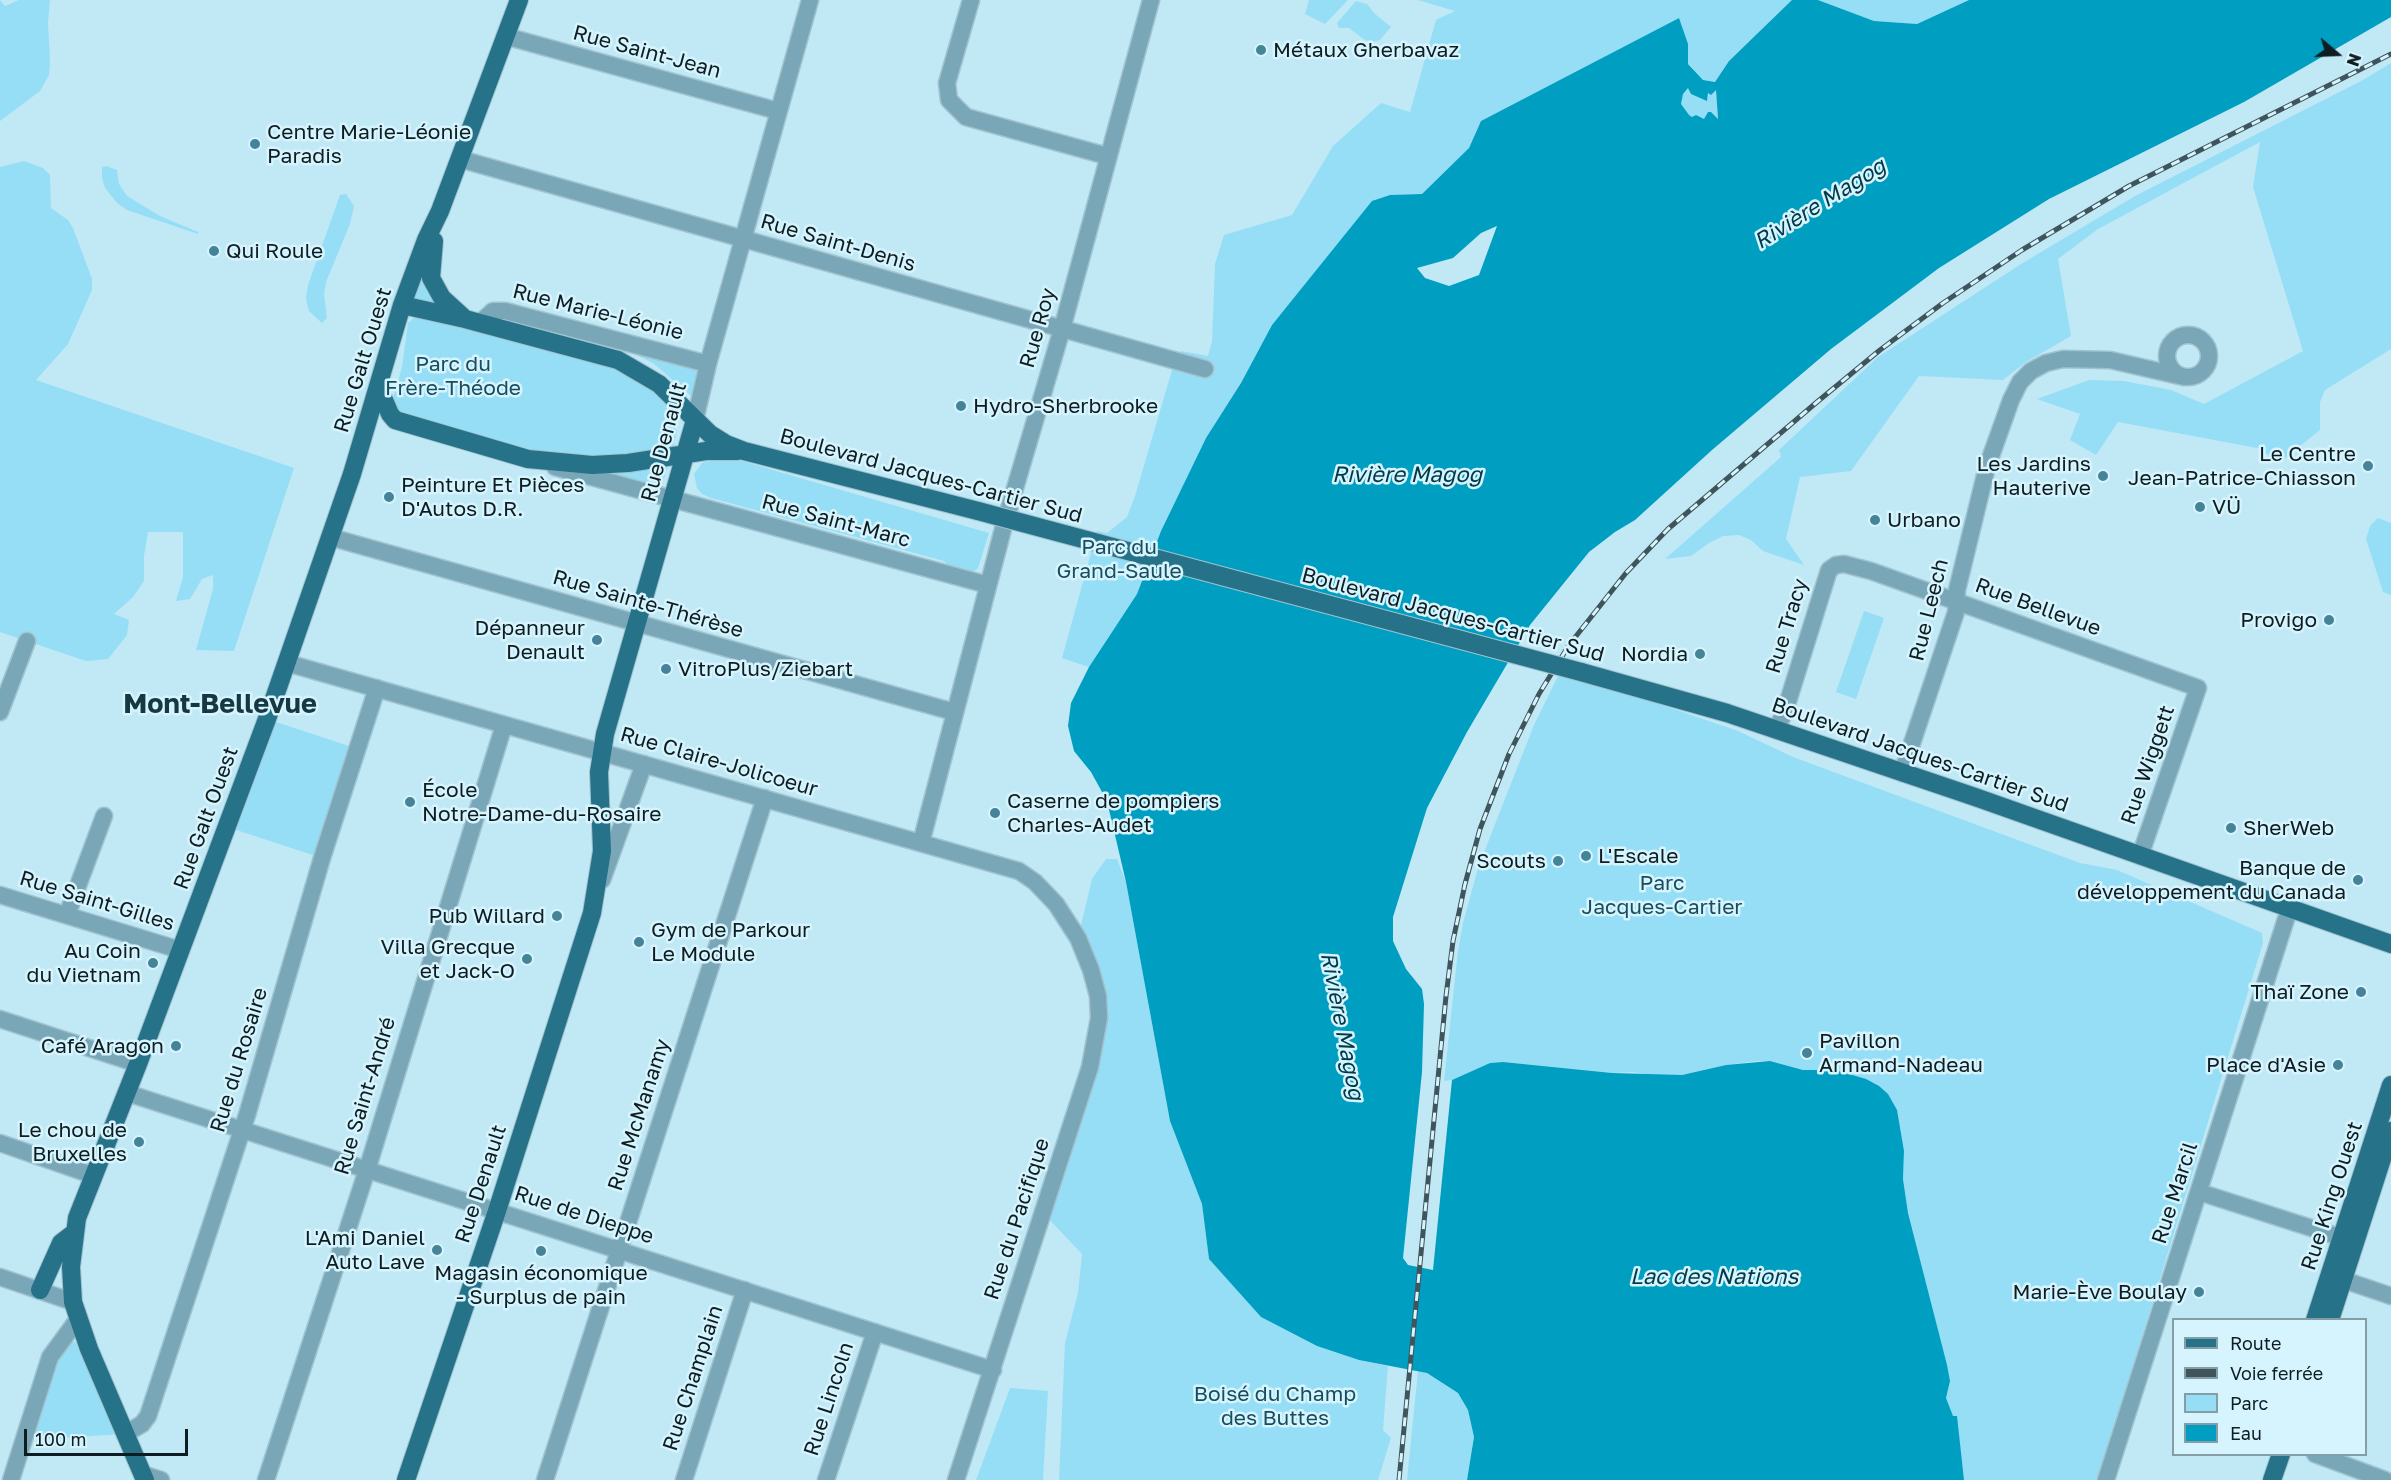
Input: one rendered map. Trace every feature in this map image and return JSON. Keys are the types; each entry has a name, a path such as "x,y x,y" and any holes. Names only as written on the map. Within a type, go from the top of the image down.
{"main road":[{"name":"Rue Galt Ouest","path":"144,1477 89,1349 76,1311 71,1267 77,1218 92,1175 138,1064 287,663 352,474 402,305 460,159 519,0"},
{"path":"440,211 431,260 431,278 442,298 473,321"},
{"name":"Rue Marie-Léonie","path":"402,305 473,321 618,360 659,384 695,420"},
{"name":"Boulevard Jacques-Cartier Sud","path":"378,386 395,420 528,459 592,465 628,463 706,451 744,451"},
{"name":"Boulevard Jacques-Cartier Sud","path":"695,420 710,434 744,451 978,511 1709,708 2391,944"},
{"name":"Rue Denault","path":"406,1480 497,1211 595,901 602,851 598,772 602,752 635,624 695,420"},
{"name":"Boulevard Jacques-Cartier Sud","path":"2140,856 2157,873 2391,957"},
{"name":"Rue King Ouest","path":"2330,1318 2337,1277 2391,1085"},
{"name":"Rue King Ouest","path":"2349,1240 2391,1131"},
{"path":"40,1290 61,1243 74,1233"},
{"name":"Rue King Ouest","path":"2316,1318 2337,1277"},
{"path":"2272,1480 2281,1456"}],"street":[{"name":"Rue Denault","path":"695,420 708,364 810,0"},
{"path":"971,0 947,83 949,100 966,117 1107,156"},
{"name":"Rue Roy","path":"921,843 988,585 1062,329 1151,0"},
{"name":"Rue Saint-Jean","path":"505,36 778,111"},
{"name":"Rue Saint-Denis","path":"460,159 1205,369"},
{"name":"Rue Marie-Léonie","path":"473,321 493,311 505,311 708,364"},
{"name":"Rue Leech","path":"1902,773 1956,612 1956,602 1987,467 2011,400 2020,382 2031,371 2046,363 2063,359 2093,359 2132,364 2184,377"},
{"name":"Rue Saint-Marc","path":"528,459 988,585"},
{"name":"Rue Sainte-Thérèse","path":"330,537 954,712"},
{"name":"Rue Bellevue","path":"1829,570 1836,565 1851,565 2198,688"},
{"name":"Rue Tracy","path":"1776,730 1785,711 1829,570"},
{"path":"0,712 27,641"},
{"name":"Rue Claire-Jolicoeur","path":"287,663 1019,872 1035,882 1056,904 1078,938 1091,970"},
{"name":"Rue du Rosaire","path":"125,1434 142,1424 148,1416 242,1129 322,858 377,688"},
{"name":"Rue Wiggett","path":"2140,856 2198,688"},
{"name":"Rue Saint-André","path":"266,1480 368,1170 504,725"},
{"name":"Rue Denault","path":"595,901 644,764"},
{"name":"Rue McManamy","path":"545,1480 765,798"},
{"path":"66,915 104,816"},
{"name":"Rue Saint-Gilles","path":"0,895 180,950"},
{"name":"Rue Marcil","path":"2106,1480 2286,919"},
{"name":"Rue du Pacifique","path":"956,1480 1090,1067 1099,1018 1098,996 1091,970"},
{"path":"0,1019 138,1064"},
{"name":"Rue de Dieppe","path":"127,1093 993,1370"},
{"path":"0,1143 92,1175"},
{"path":"2199,1192 2349,1240"},
{"path":"0,1277 40,1290 76,1311 61,1343 50,1357 12,1480"},
{"path":"2337,1277 2391,1296"},
{"name":"Rue Champlain","path":"684,1480 745,1290"},
{"name":"Rue Lincoln","path":"826,1480 875,1332"},
{"path":"61,1343 75,1342 89,1349"},
{"path":"2317,1456 2385,1480"},
{"path":"144,1477 161,1480"}],"green space":[{"path":"0,0 5,6 19,0 50,0 48,23 50,61 49,75 40,91 0,121"},
{"path":"1309,0 1348,0 1325,24 1305,14"},
{"name":"Parc du Grand-Saule","path":"1418,0 1792,0 1729,61 1715,82 1703,80 1688,63 1687,44 1679,18 1481,121 1469,148 1422,194 1390,195 1342,240 1272,325 1241,383 1206,438 1161,531 1137,594 1089,667 1062,658 1097,531 1107,533 1127,517 1175,360 1178,361 1181,351 1208,356 1212,342 1215,264 1224,235 1292,215 1333,146 1381,103 1410,112 1436,20 1455,11"},
{"path":"1818,0 1969,0 1917,24 1874,21"},
{"path":"1356,1 1367,4 1391,27 1380,40 1372,42 1365,40 1349,28 1339,28 1337,23"},
{"path":"2391,63 2391,349 2325,390 2320,402 2320,430 2280,462 2257,448 2118,422 2096,455 2070,440 2080,414 2037,399 2089,380 2124,381 2171,390 2204,404 2303,351 2253,187 2260,142 2098,229 2058,259 2071,336 2026,362 2003,380 1919,376 1851,471 1800,477 1786,539 1804,565 1763,551 1751,540 1739,535 1723,536 1691,556 1665,559 1781,457 1779,450 1878,357 2021,264 2135,196 2363,80"},
{"path":"1689,87 1691,94 1707,100 1709,93 1716,89 1718,119 1708,112 1704,119 1689,116 1681,104 1683,94"},
{"path":"24,161 43,168 50,175 51,208 68,220 73,228 92,279 92,290 68,344 36,380 294,468 234,651 196,650 213,589 213,575 202,579 190,599 176,601 183,577 183,532 148,532 144,556 144,581 133,597 114,614 129,620 127,635 108,659 86,661 0,632 0,167"},
{"path":"102,167 117,170 119,184 127,196 160,216 198,232 198,234 127,210 117,203 105,188 102,178"},
{"path":"346,194 354,206 350,224 326,282 324,294 327,318 322,323 309,311 306,299 308,285 340,195"},
{"path":"425,267 446,312 412,303"},
{"name":"Parc du Frère-Théode","path":"416,316 594,359 635,376 668,403 677,432 673,447 669,451 610,461 548,454 399,414 392,402 402,367 408,323"},
{"path":"626,350 699,370 692,397 653,363"},
{"path":"735,459 989,533 978,568 970,574 952,569 944,561 702,494 697,488 694,474 702,463"},
{"path":"669,463 659,489 593,473"},
{"path":"2378,518 2391,523 2391,595 2383,592 2366,539 2370,526"},
{"path":"1864,611 1884,618 1856,699 1836,692"},
{"name":"Parc Jacques-Cartier","path":"1558,676 1618,690 1738,731 1793,757 2080,863 2117,870 2262,933 2263,943 2098,1480 1964,1480 1956,1416 1953,1416 1948,1407 1946,1398 1950,1381 1908,1213 1903,1179 1904,1151 1813,1070 1803,1070 1770,1061 1757,1061 1682,1075 1651,1075 1503,1062 1490,1063 1452,1080 1444,1081 1458,951 1478,868 1534,725"},
{"path":"267,719 358,749 322,858 227,827"},
{"name":"Boisé du Champ des Buttes","path":"1106,859 1117,859 1126,882 1170,1121 1202,1204 1209,1259 1261,1317 1317,1346 1359,1360 1388,1366 1383,1430 1391,1438 1378,1480 1059,1480 1065,1343 1078,1293 1082,1254 1043,1213 1099,1018 1078,938 1092,879"},
{"path":"75,1342 89,1349 125,1434 25,1440 61,1343"},
{"path":"1418,1371 1427,1373 1458,1393 1468,1410 1474,1437 1467,1480 1407,1480"},
{"path":"1010,1388 1048,1391 1043,1480 976,1480"}],"water":[{"name":"Rivière Magog","path":"1792,0 1818,0 1874,21 1917,24 1969,0 2391,0 2391,17 2244,102 2049,199 1939,268 1831,349 1712,450 1635,520 1589,552 1530,625 1467,732 1427,808 1393,917 1393,941 1406,969 1422,989 1424,1004 1422,1072 1403,1258 1408,1265 1433,1270 1452,1080 1490,1063 1503,1062 1612,1073 1682,1075 1726,1065 1770,1061 1803,1070 1835,1070 1866,1079 1888,1094 1897,1110 1904,1151 1903,1179 1908,1213 1947,1365 1950,1381 1946,1398 1953,1416 1957,1416 1964,1480 1467,1480 1474,1437 1468,1410 1458,1393 1427,1373 1359,1360 1317,1346 1261,1317 1209,1259 1202,1204 1170,1121 1126,882 1107,801 1091,772 1074,751 1068,726 1071,703 1089,667 1137,594 1161,531 1206,438 1241,383 1272,325 1372,201 1390,195 1422,194 1469,148 1481,121 1679,18 1688,44 1688,64 1703,80 1715,82 1729,61","holes":["1688,88 1691,94 1707,101 1708,93 1711,95 1716,90 1718,119 1711,112 1708,112 1704,119 1696,115 1692,117 1689,115 1681,104 1683,94","1497,226 1479,275 1449,286 1425,278 1417,268 1453,258 1481,233"]}],"railway":[{"path":"1399,1480 1453,941 1480,829 1509,754 1539,694 1569,645 1626,573 1668,529 1880,350 1943,303 2022,250 2129,186 2391,54"}],"place":[{"name":"Métaux Gherbavaz","path":"1261,50"},
{"name":"Centre Marie-Léonie Paradis","path":"255,144"},
{"name":"Qui Roule","path":"214,251"},
{"name":"Hydro-Sherbrooke","path":"961,406"},
{"name":"Le Centre Jean-Patrice-Chiasson","path":"2368,466"},
{"name":"Les Jardins Hauterive","path":"2103,476"},
{"name":"Peinture Et Pièces D'Autos D.R.","path":"389,497"},
{"name":"VÜ","path":"2200,507"},
{"name":"Urbano","path":"1875,520"},
{"name":"Provigo","path":"2329,620"},
{"name":"Dépanneur Denault","path":"597,640"},
{"name":"Nordia","path":"1700,654"},
{"name":"VitroPlus/Ziebart","path":"666,669"},
{"name":"École Notre-Dame-du-Rosaire","path":"410,802"},
{"name":"Caserne de pompiers Charles-Audet","path":"995,813"},
{"name":"SherWeb","path":"2231,828"},
{"name":"L'Escale","path":"1586,856"},
{"name":"Scouts","path":"1558,861"},
{"name":"Banque de développement du Canada","path":"2358,880"},
{"name":"Pub Willard","path":"557,916"},
{"name":"Gym de Parkour Le Module","path":"639,942"},
{"name":"Villa Grecque et Jack-O","path":"527,959"},
{"name":"Au Coin du Vietnam","path":"153,963"},
{"name":"Thaï Zone","path":"2361,992"},
{"name":"Café Aragon","path":"176,1046"},
{"name":"Pavillon Armand-Nadeau","path":"1807,1053"},
{"name":"Place d'Asie","path":"2338,1065"},
{"name":"Le chou de Bruxelles","path":"139,1142"},
{"name":"L'Ami Daniel Auto Lave","path":"437,1250"},
{"name":"Magasin économique - Surplus de pain","path":"541,1251"},
{"name":"Marie-Ève Boulay","path":"2199,1292"}],"district":[{"name":"Mont-Bellevue","path":"220,704"}],"water label":[{"name":"Lac des Nations","path":"1714,1277"}]}
